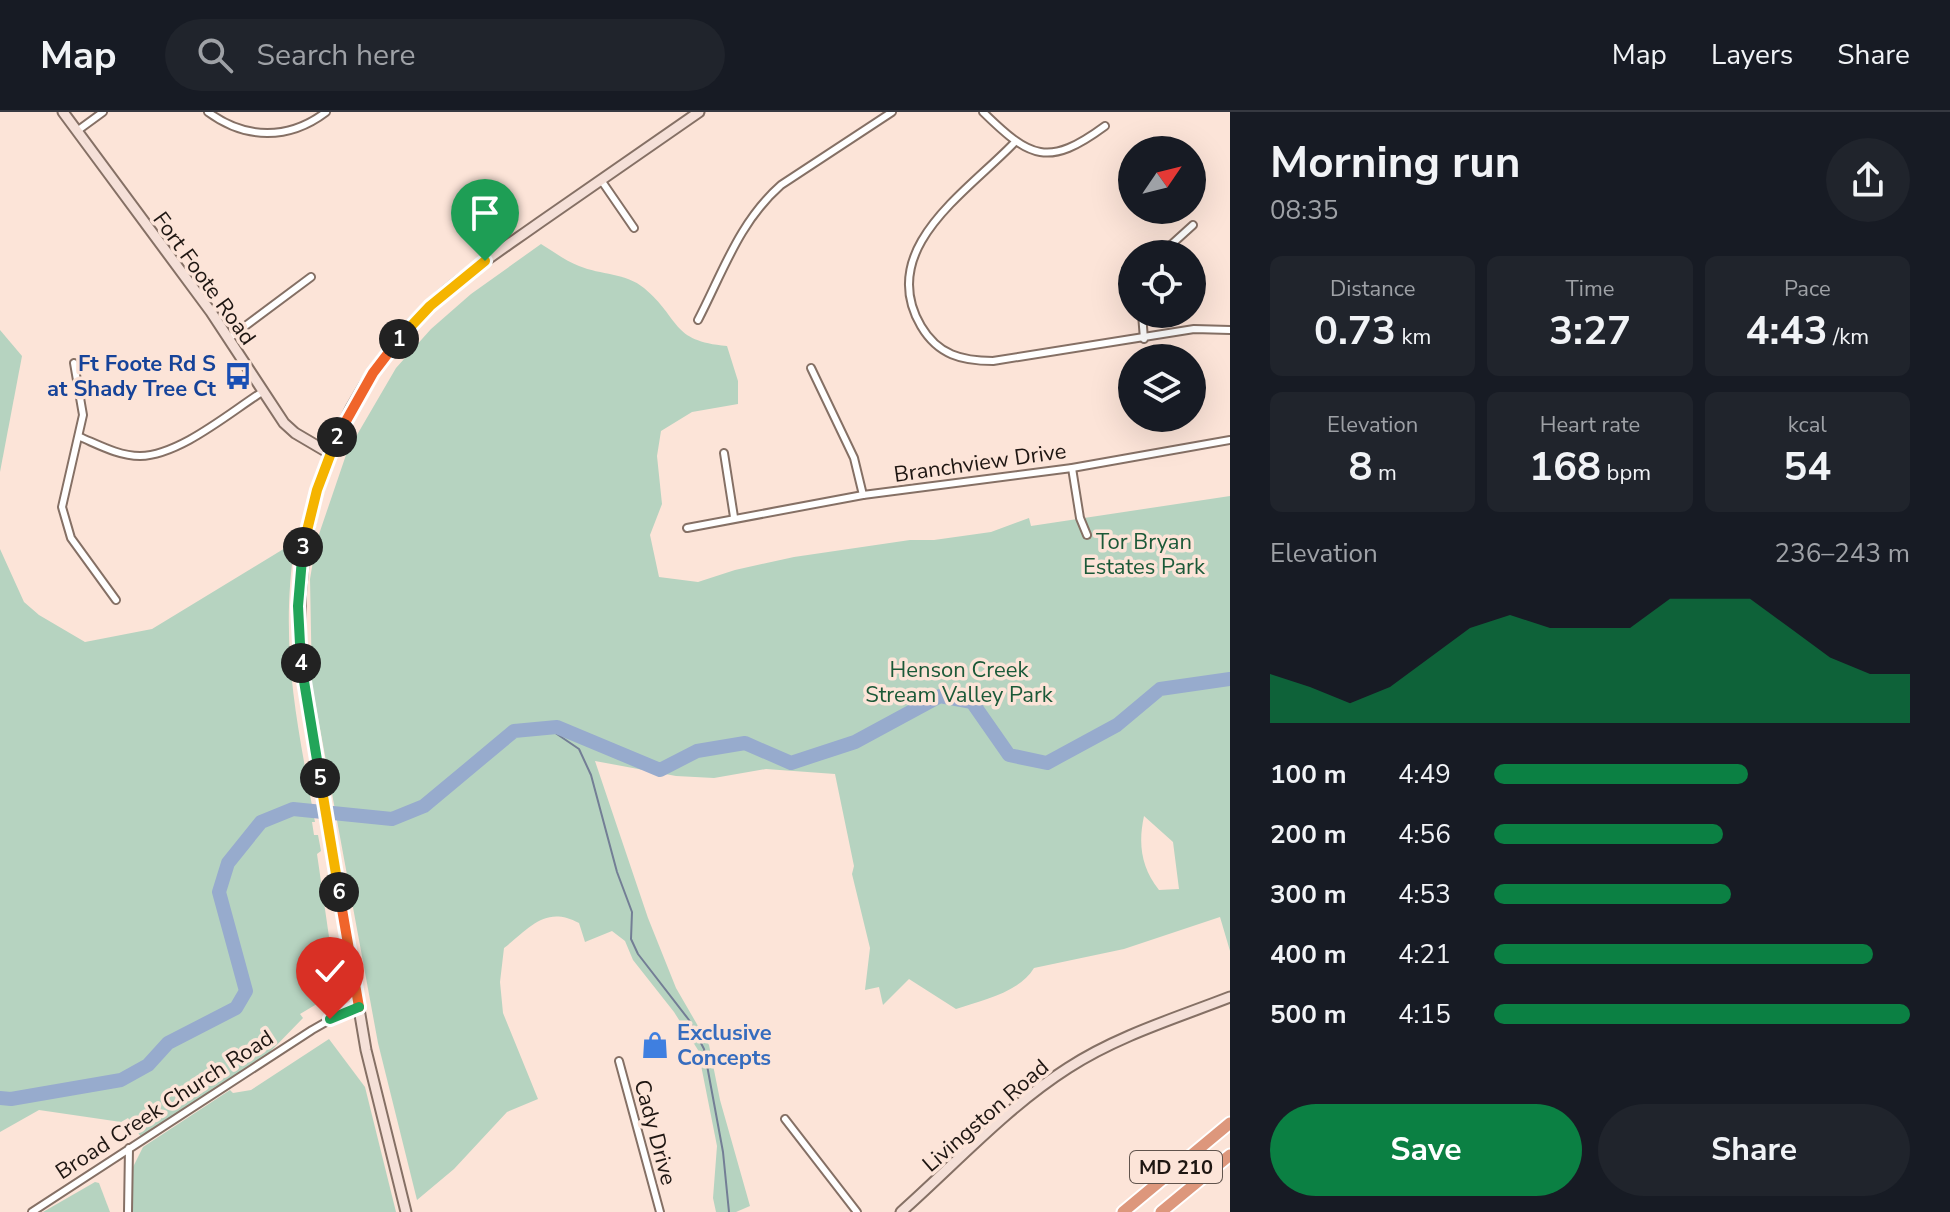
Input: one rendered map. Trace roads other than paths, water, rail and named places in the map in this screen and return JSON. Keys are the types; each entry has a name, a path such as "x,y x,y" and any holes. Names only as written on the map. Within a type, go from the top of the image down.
{"highway":[{"name":"MD 210","path":"1123,1212 1230,1123"},
{"name":"MD 210","path":"1161,1212 1230,1155"}],"main road":[{"name":"Fort Foote Road","path":"63,112 228,339 262,392 295,433 329,453"},
{"path":"406,1212 384,1131 359,1007 303,679 298,606 306,534 329,453 373,373 423,312 485,261 699,112"},
{"name":"Livingston Road","path":"901,1212 1019,1106 1069,1067 1119,1041 1230,997"}],"street":[{"path":"77,131 103,112"},
{"path":"208,112 230,126 270,134 292,130 326,112"},
{"path":"698,320 737,238 765,200 781,185 892,112"},
{"path":"983,112 1014,143 1034,151 1063,151 1105,126"},
{"path":"1014,143 918,242 909,271 909,293 927,336 948,355 974,361 1013,359 1194,329 1230,330"},
{"path":"601,180 634,228"},
{"path":"1176,240 1193,225"},
{"path":"228,339 311,277"},
{"path":"1143,328 1144,339"},
{"path":"74,363 83,415 62,507 71,538 116,600"},
{"path":"811,368 854,458 863,495"},
{"path":"80,437 117,453 141,456 175,448 262,392"},
{"name":"Branchview Drive","path":"687,528 863,495 1072,468 1230,440"},
{"path":"724,453 734,517"},
{"path":"1072,468 1080,518 1087,535"},
{"name":"Broad Creek Church Road","path":"32,1212 312,1030 349,1009 359,1007"},
{"name":"Cady Drive","path":"619,1061 660,1212"},
{"path":"785,1119 857,1212"},
{"path":"128,1212 129,1148"}],"waterway":[{"path":"0,1098 11,1099 121,1080 148,1065 168,1043 236,1008 246,991 219,892 228,863 261,822 293,809 392,819 424,806 514,731 557,727 660,770 697,751 745,743 791,763 855,742 940,696 972,702 1009,755 1047,763 1117,725 1160,689 1230,679"},
{"path":"548,728 579,749 591,775 617,872 632,912 631,939 638,954 689,1020 704,1049 723,1152 729,1212"}],"place":[{"name":"Ft Foote Rd S at Shady Tree Ct","path":"238,376"},
{"name":"Exclusive Concepts","path":"655,1045"}],"park label":[{"name":"Tor Bryan Estates Park","path":"1144,554"},
{"name":"Henson Creek Stream Valley Park","path":"959,682"}]}
